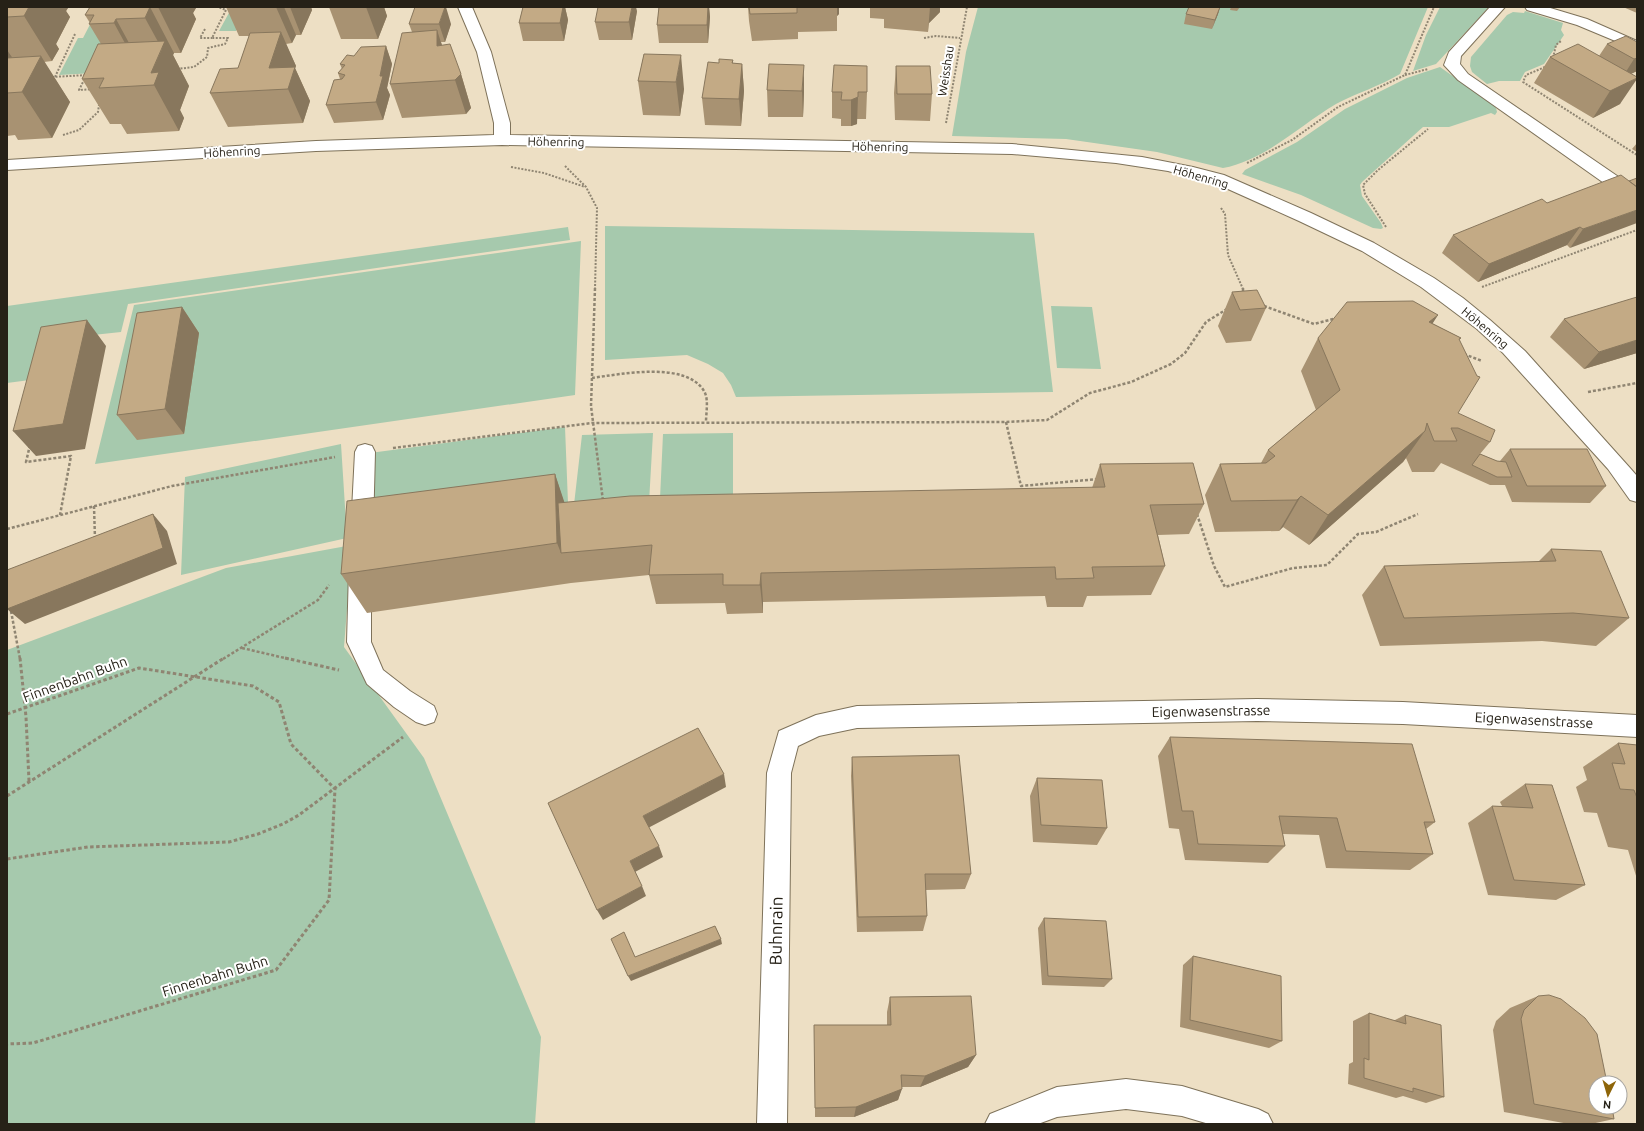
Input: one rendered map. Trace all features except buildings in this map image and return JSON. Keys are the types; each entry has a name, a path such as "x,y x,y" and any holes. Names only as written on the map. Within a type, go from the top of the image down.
{"street":[{"path":"465,7 484,52 502,123 502,140"},
{"path":"1498,7 1454,55 1452,65 1469,82 1617,184"},
{"path":"1532,7 1577,21 1637,46"},
{"name":"Höhenring","path":"7,165 233,151 444,141 502,140 1019,150 1078,154 1137,162 1219,179 1350,237 1413,273 1464,310 1509,347 1534,373 1585,434 1630,480 1637,494"},
{"path":"365,452 358,592 359,642 375,677 402,699 426,714"},
{"name":"Eigenwasenstrasse","path":"788,739 816,726 857,716 1234,710 1403,713 1637,726"},
{"name":"Buhnrain","path":"772,1124 779,772 788,739"},
{"path":"1000,1124 1057,1102 1126,1094 1182,1101 1258,1124"}],"path":[{"path":"212,38 226,10 218,7"},
{"name":"Weisshau","path":"946,126 960,38 968,7"},
{"path":"1405,75 1434,7"},
{"path":"176,69 194,67 207,57 208,48 225,44 228,38 200,38 205,29"},
{"path":"54,77 75,34"},
{"path":"924,38 936,36 960,38"},
{"path":"1562,40 1556,45 1551,65 1526,75 1523,82 1583,122 1637,155"},
{"path":"1245,164 1292,140 1338,107 1405,75 1430,68"},
{"path":"46,78 93,75 91,80"},
{"path":"84,80 91,80 98,80 94,89 79,90 84,80"},
{"path":"56,138 79,130 98,112 99,104"},
{"path":"1387,230 1365,194 1363,186 1378,170 1428,129"},
{"path":"506,166 544,173 586,187"},
{"path":"565,166 586,187 597,208 592,423 604,506"},
{"path":"1219,206 1225,214 1228,254 1243,288 1243,298"},
{"path":"1477,289 1637,230"},
{"path":"1260,304 1314,324 1338,317"},
{"path":"7,529 172,486 365,452 592,423 1006,422 1047,420 1090,393 1131,382 1171,364 1185,352 1206,322 1230,308"},
{"path":"592,378 668,372 685,376 698,383 705,391 706,422"},
{"path":"1581,393 1637,383"},
{"path":"1006,422 1021,486 1106,478"},
{"path":"32,440 26,462 71,456 60,515"},
{"path":"94,506 95,544"},
{"path":"1196,509 1214,566 1225,587 1293,568 1327,565 1358,534 1376,532 1418,514"},
{"path":"7,796 194,676 242,648 318,600 330,583"},
{"path":"10,605 20,650 26,708 29,781"},
{"path":"242,648 375,677"},
{"name":"Finnenbahn Buhn","path":"7,714 139,668 253,686 279,702 291,744 335,789 329,900 276,970 33,1043 7,1044"},
{"path":"7,858 88,847 229,842 258,834 283,824 335,789 402,738 426,714"}],"green space":[{"path":"99,7 116,7 95,73 59,75 78,38 83,38"},
{"path":"978,7 1428,7 1400,74 1336,104 1282,141 1254,158 1223,168 1157,152 1066,139 952,136 966,52"},
{"path":"1440,7 1488,8 1436,64 1413,71 1426,35"},
{"path":"230,11 246,11 236,31 219,31"},
{"path":"1525,11 1563,23 1561,30 1564,35 1544,64 1525,72 1520,81 1499,81 1487,84 1472,72 1470,66 1471,57 1507,15 1513,12 1524,13"},
{"path":"1440,67 1492,104 1496,108 1497,112 1495,115 1491,113 1449,127 1423,127 1362,182 1360,185 1362,196 1383,228 1373,228 1301,195 1242,174 1245,170 1297,142 1345,109 1407,78"},
{"path":"605,226 1034,233 1053,392 736,397 731,385 723,373 708,364 687,355 605,360"},
{"path":"568,227 570,240 128,304 121,332 93,335 45,378 7,383 7,306"},
{"path":"581,241 575,395 95,464 134,305"},
{"path":"1051,306 1092,307 1101,369 1057,368"},
{"path":"565,427 568,503 351,534 355,455"},
{"path":"653,433 648,520 572,522 582,435"},
{"path":"733,433 733,497 660,499 663,434"},
{"path":"341,444 347,538 181,575 185,477"},
{"path":"352,545 344,647 424,758 541,1037 535,1124 7,1124 7,650 226,568"}]}
